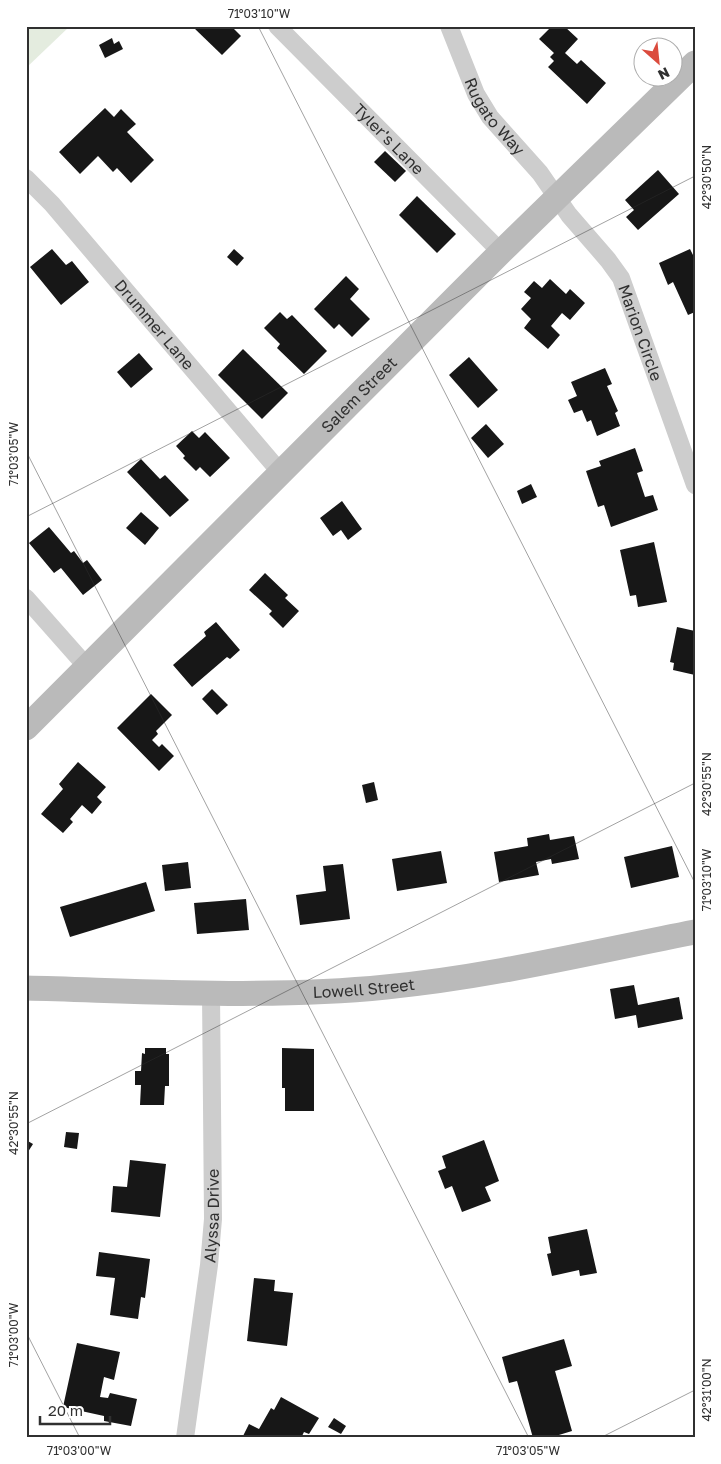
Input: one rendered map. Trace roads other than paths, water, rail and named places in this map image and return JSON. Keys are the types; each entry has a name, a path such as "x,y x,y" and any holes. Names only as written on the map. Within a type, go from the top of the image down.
{"main road":[{"name":"Salem Street","path":"26,728 501,252 695,63"},
{"name":"Lowell Street","path":"26,988 211,992 303,991 385,987 452,978 543,962 695,932"}],"street":[{"name":"Tyler's Lane","path":"277,26 501,252"},
{"name":"Rugato Way","path":"449,26 476,94 485,110 495,125 540,173 557,197"},
{"name":"Drummer Lane","path":"26,178 59,211 281,473"},
{"name":"Marion Circle","path":"557,197 569,215 621,278 695,485"},
{"path":"26,598 87,666"},
{"name":"Alyssa Drive","path":"185,1438 209,1265 213,1219 211,992"}]}
